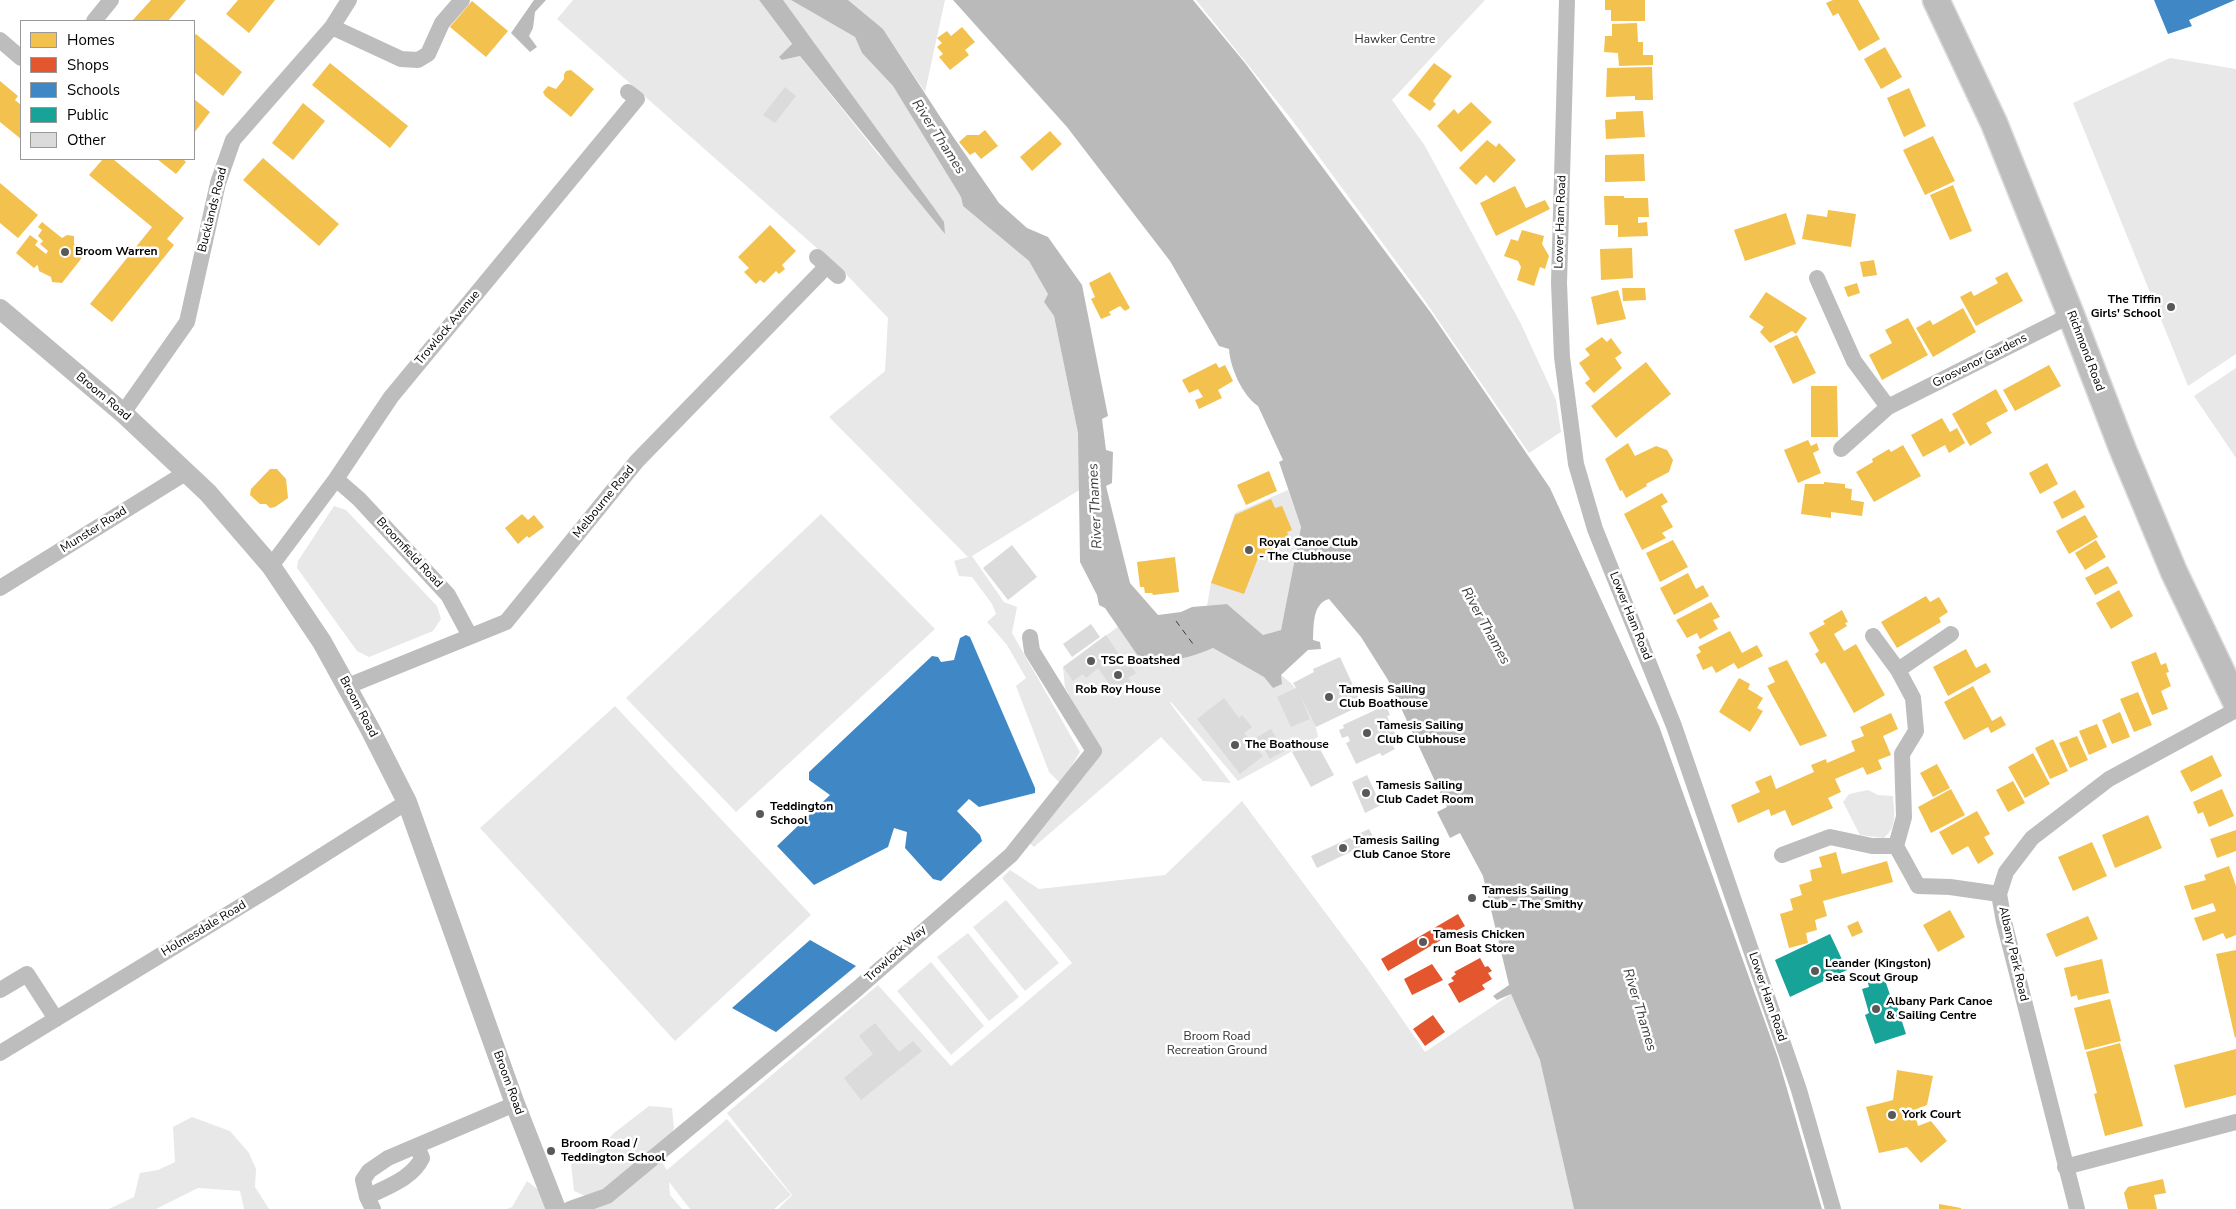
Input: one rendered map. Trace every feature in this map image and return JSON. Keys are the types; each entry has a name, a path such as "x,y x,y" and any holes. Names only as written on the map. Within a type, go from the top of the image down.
{"main road":[{"name":"Richmond Road","path":"1936,0 1994,123 2123,450 2170,563 2236,702"}],"street":[{"path":"95,20 111,0"},
{"name":"Bucklands Road","path":"123,413 187,322 218,183 233,140 332,27 349,0"},
{"path":"332,27 401,59 418,60 428,54 442,22 462,0"},
{"name":"Lower Ham Road","path":"1567,0 1559,283 1562,358 1576,464 1595,529 1669,712 1799,1090 1833,1209"},
{"path":"0,40 20,57"},
{"name":"Trowlock Avenue","path":"271,566 336,479 391,398 637,99"},
{"name":"Melbourne Road","path":"348,686 506,622 637,461 827,266"},
{"path":"1817,278 1854,361 1888,407"},
{"name":"Broom Road","path":"0,309 123,413 187,472 271,566 322,642 348,686 407,802 515,1104 556,1209"},
{"name":"Grosvenor Gardens","path":"1841,449 1888,407 2071,315"},
{"name":"Munster Road","path":"0,588 187,472"},
{"name":"Broomfield Road","path":"336,479 359,499 448,595 470,636"},
{"path":"1898,670 1951,634"},
{"path":"1873,636 1898,670 1913,698 1916,731 1902,754 1904,817 1896,846 1918,886 1999,894"},
{"name":"Trowlock Way","path":"570,1209 608,1196 857,989 1011,855 1094,751 1032,651 1030,637"},
{"name":"Albany Park Road","path":"2077,1209 2004,922 1999,894 2006,872 2032,838 2109,779 2236,710"},
{"name":"Holmesdale Road","path":"0,1053 274,886 407,802"},
{"path":"1782,855 1830,837 1872,846 1896,846"},
{"path":"0,990 27,974 56,1019"},
{"path":"417,1146 422,1158 418,1166 370,1203 363,1180 369,1171 388,1158 515,1104"},
{"path":"2065,1167 2236,1122"}],"green space":[{"path":"573,0 759,0 792,45 780,58 782,60 800,56 878,154 932,205 782,0 791,0 855,37 862,53 893,86 961,197 963,206 1029,261 1049,294 1044,302 1054,316 1078,433 1081,489 972,556 1004,602 1017,607 1012,633 1080,752 1061,784 1049,772 1016,686 1026,678 1007,645 987,622 996,614 992,604 972,577 959,576 954,561 968,557 829,417 885,371 888,318 844,272 557,19"},
{"path":"848,0 945,0 925,92 883,29"},
{"name":"Hawker Centre","path":"1196,0 1485,0 1392,100 1425,146 1521,324 1556,400 1561,432 1529,453 1423,298 1292,120"},
{"path":"2170,58 2236,69 2236,354 2188,386 2073,103"},
{"path":"2236,368 2236,458 2194,396"},
{"path":"1288,490 1301,527 1281,630 1263,635 1227,604 1207,606 1211,583 1235,513"},
{"path":"334,506 346,510 437,606 441,619 433,631 369,657 357,651 297,568 298,561"},
{"path":"821,514 935,629 736,812 626,698"},
{"path":"1119,626 1138,656 1167,660 1185,658 1213,648 1264,677 1273,688 1281,675 1288,680 1305,702 1310,711 1318,737 1238,781 1171,702 1231,783 1203,781 1161,737 1034,847 1028,842 1101,749 1065,694 1069,694 1065,688 1063,667"},
{"path":"615,706 811,915 675,1041 480,828"},
{"path":"1868,790 1878,795 1893,796 1893,824 1884,838 1860,835 1843,802 1849,794"},
{"name":"Broom Road Recreation Ground","path":"1242,801 1366,967 1425,1052 1511,994 1541,1062 1574,1209 778,1209 792,1195 727,1113 878,985 951,1066 1072,963 1002,878 1010,870 1039,889 1165,875"},
{"path":"1006,900 1059,963 1025,991 973,927"},
{"path":"968,933 1019,997 989,1021 937,957"},
{"path":"931,962 984,1026 951,1055 897,991"},
{"path":"649,1106 672,1108 674,1128 660,1159 667,1170 727,1119 791,1195 774,1209 690,1209 669,1182 670,1195 682,1209 589,1209 590,1198 574,1191 571,1164 591,1157 614,1133"},
{"path":"192,1117 230,1131 249,1153 256,1169 255,1187 269,1209 244,1209 240,1191 198,1188 156,1209 109,1209 134,1197 140,1173 158,1170 175,1162 173,1127"},
{"path":"527,1181 540,1191 546,1209 507,1209 512,1207"}],"water":[{"path":"534,0 546,0 535,12 533,28 529,36 537,47 530,52 511,33"},
{"path":"759,0 783,0 944,222 945,234 800,56 782,60 779,57 792,44"},
{"name":"River Thames","path":"791,0 848,0 883,29 999,203 1027,228 1048,237 1082,285 1108,416 1102,419 1106,450 1113,452 1112,483 1106,486 1130,583 1158,615 1181,612 1192,607 1227,604 1263,635 1281,630 1301,527 1279,462 1283,460 1258,406 1242,388 1232,364 1229,349 1219,346 1170,261 1067,127 953,0 1193,0 1245,63 1431,313 1550,488 1659,726 1778,1058 1822,1209 1574,1209 1540,1060 1511,994 1497,1000 1493,996 1509,985 1483,876 1460,833 1450,838 1437,812 1447,807 1388,680 1361,637 1329,599 1323,602 1319,605 1315,616 1313,640 1320,642 1321,649 1308,650 1281,675 1282,684 1273,688 1264,677 1213,648 1185,658 1167,660 1138,656 1105,608 1099,605 1097,595 1080,562 1078,433 1054,316 1044,302 1048,294 1029,261 963,206 961,197 893,86 862,53 855,37"}],"building: Homes":[{"path":"151,0 186,0 169,20 133,20"},
{"path":"238,0 275,0 249,33 226,14"},
{"path":"1605,0 1645,0 1645,21 1611,21 1611,10 1605,10"},
{"path":"1833,0 1858,0 1880,39 1859,51 1838,13 1833,16 1826,3"},
{"path":"472,1 508,31 486,57 450,27"},
{"path":"1637,23 1638,42 1643,42 1643,55 1653,55 1653,65 1619,66 1618,53 1604,52 1605,36 1612,36 1612,24"},
{"path":"962,27 975,42 965,50 969,55 950,70 939,57 943,54 937,47 942,43 937,38 947,31 951,36"},
{"path":"195,35 242,72 223,96 195,73"},
{"path":"1885,47 1902,77 1881,89 1864,59"},
{"path":"330,63 408,126 390,148 312,85"},
{"path":"1434,63 1452,76 1433,101 1436,104 1430,111 1408,95"},
{"path":"1652,67 1653,100 1635,100 1635,96 1606,97 1607,68"},
{"path":"571,70 594,89 571,117 545,96 543,92 548,86 556,89 564,79 566,71"},
{"path":"0,81 18,96 15,100 20,104 20,138 0,122"},
{"path":"1909,88 1926,126 1904,137 1887,98"},
{"path":"195,100 210,112 195,132"},
{"path":"1471,102 1492,122 1461,152 1437,126 1454,109 1458,114"},
{"path":"303,103 325,121 293,160 272,143"},
{"path":"1643,111 1645,137 1606,139 1605,120 1616,119 1616,112"},
{"path":"985,130 998,146 981,159 975,152 970,155 959,142 967,135 979,135"},
{"path":"1050,131 1062,144 1032,171 1020,157"},
{"path":"1933,136 1955,181 1925,195 1903,150"},
{"path":"1487,140 1496,147 1499,143 1516,160 1494,183 1486,175 1476,185 1459,168"},
{"path":"1644,154 1645,181 1605,182 1605,155"},
{"path":"263,158 339,224 319,246 243,180"},
{"path":"102,160 114,160 184,218 167,239 174,245 112,322 90,304 152,227 89,175"},
{"path":"158,160 184,160 186,162 176,174"},
{"path":"0,183 38,215 18,238 0,223"},
{"path":"1953,185 1972,231 1950,240 1930,195"},
{"path":"1515,186 1526,208 1545,200 1550,209 1496,236 1480,203"},
{"path":"1604,196 1648,198 1649,217 1638,217 1638,223 1647,222 1648,236 1618,237 1618,225 1605,225"},
{"path":"1828,210 1856,214 1851,247 1802,239 1807,214 1827,217"},
{"path":"1786,213 1796,244 1745,261 1734,230"},
{"name":"Broom Warren","path":"42,222 62,238 67,235 74,236 74,244 77,246 75,249 83,253 81,259 62,283 52,282 51,277 39,271 37,265 34,268 16,253 30,235 38,241 35,245 46,254 48,251 40,244 43,241 38,236 42,230 38,227"},
{"path":"770,225 796,251 782,265 785,269 779,274 776,271 764,283 760,280 756,284 744,272 749,268 738,257"},
{"path":"1522,230 1544,236 1542,244 1549,256 1545,269 1540,267 1534,286 1517,280 1521,267 1518,261 1504,256 1511,239 1518,241"},
{"path":"1632,248 1633,278 1601,280 1600,249"},
{"path":"1874,260 1877,275 1863,277 1860,262"},
{"path":"1110,272 1130,308 1125,311 1120,306 1109,312 1111,315 1101,319 1091,299 1095,297 1089,283"},
{"path":"2007,272 2023,301 1976,326 1960,297 1971,291 1974,296 1998,283 1995,278"},
{"path":"1857,283 1860,293 1848,297 1844,287"},
{"path":"1622,288 1645,288 1646,300 1623,301"},
{"path":"1618,290 1626,319 1597,325 1591,297"},
{"path":"1766,292 1807,318 1796,334 1792,331 1770,343 1760,332 1764,327 1749,317"},
{"path":"1963,308 1976,332 1933,357 1916,328 1930,320 1933,325"},
{"path":"1908,318 1928,355 1882,380 1869,355 1892,343 1885,330"},
{"path":"1797,335 1816,373 1793,384 1774,346"},
{"path":"1602,337 1607,342 1611,338 1622,353 1615,358 1622,368 1594,393 1585,383 1590,379 1579,363 1590,355 1585,349"},
{"path":"1646,362 1671,394 1616,438 1591,406"},
{"path":"1216,363 1219,368 1225,365 1233,381 1218,390 1222,398 1199,409 1195,400 1203,397 1198,389 1189,393 1182,380"},
{"path":"2049,365 2061,386 2015,411 2003,390"},
{"path":"1811,386 1837,386 1838,437 1811,437"},
{"path":"1996,389 2008,411 1986,423 1992,433 1970,446 1952,414"},
{"path":"1942,418 1950,432 1957,428 1965,443 1949,453 1945,445 1923,457 1911,435"},
{"path":"1808,440 1811,446 1817,443 1819,450 1813,453 1821,473 1798,483 1784,450"},
{"path":"1628,443 1635,456 1656,446 1667,450 1673,460 1669,472 1646,484 1647,486 1626,498 1622,490 1620,491 1605,459"},
{"path":"1903,445 1921,476 1874,502 1856,472 1873,462 1872,459 1889,449 1891,452"},
{"path":"2047,463 2058,484 2040,494 2029,473"},
{"path":"270,469 277,469 286,479 288,498 275,507 270,508 266,504 260,504 250,495 251,489"},
{"path":"1269,471 1277,491 1246,505 1237,485"},
{"path":"1824,482 1845,484 1845,488 1852,489 1851,500 1864,502 1862,516 1831,512 1831,518 1801,514 1805,484 1824,484"},
{"path":"2075,490 2085,507 2062,519 2053,502"},
{"path":"1662,493 1668,502 1661,506 1673,527 1662,533 1666,538 1642,550 1624,514"},
{"name":"Royal Canoe Club - The Clubhouse","path":"1271,499 1275,508 1282,506 1292,530 1287,532 1291,542 1258,558 1244,594 1211,583 1235,515"},
{"path":"522,514 528,520 534,515 544,527 529,538 527,536 518,544 505,528"},
{"path":"2085,515 2098,537 2069,554 2056,531"},
{"path":"1673,540 1688,567 1660,582 1646,553"},
{"path":"2096,540 2106,557 2085,570 2075,553"},
{"path":"1175,557 1179,592 1153,595 1152,593 1145,593 1144,587 1140,587 1137,562"},
{"path":"2108,566 2118,583 2095,595 2085,578"},
{"path":"1688,573 1696,589 1703,585 1709,596 1674,615 1660,588"},
{"path":"2119,590 2133,616 2111,629 2096,603"},
{"path":"1926,596 1930,602 1939,597 1948,612 1939,618 1941,622 1897,648 1881,622"},
{"path":"1711,602 1720,617 1713,620 1718,629 1700,639 1697,633 1687,638 1676,620"},
{"path":"1842,610 1848,622 1845,623 1847,626 1834,634 1844,651 1856,644 1885,695 1854,713 1825,662 1821,664 1815,654 1819,651 1809,633 1825,624 1823,621"},
{"path":"1730,631 1742,653 1757,645 1763,656 1738,669 1734,663 1716,673 1712,666 1703,670 1696,655 1701,652 1698,647"},
{"path":"1966,649 1976,668 1986,663 1991,672 1948,696 1933,667"},
{"path":"2156,652 2161,665 2166,663 2169,672 2166,673 2171,686 2161,691 2168,709 2152,715 2131,662"},
{"path":"1787,660 1827,736 1800,746 1767,686 1775,682 1768,668"},
{"path":"1739,678 1750,684 1748,689 1763,698 1757,708 1763,711 1750,732 1719,712"},
{"path":"1973,686 1992,721 2001,716 2006,725 1991,733 1988,727 1964,740 1944,702"},
{"path":"2138,692 2152,725 2134,732 2120,699"},
{"path":"2120,712 2130,737 2112,744 2102,720"},
{"path":"1891,713 1898,729 1883,736 1891,755 1878,760 1882,769 1867,775 1863,767 1835,779 1841,792 1828,798 1833,808 1792,826 1785,810 1771,816 1769,809 1738,823 1731,805 1760,792 1755,782 1771,775 1776,789 1814,772 1811,765 1826,759 1827,763 1855,751 1851,741 1864,736 1860,727"},
{"path":"2097,724 2107,747 2089,755 2079,731"},
{"path":"2077,736 2088,760 2070,768 2059,743"},
{"path":"2053,739 2068,771 2050,779 2035,748"},
{"path":"2033,753 2050,784 2025,798 2008,767"},
{"path":"2212,755 2222,776 2191,792 2180,771"},
{"path":"1937,764 1950,788 1933,797 1920,773"},
{"path":"2013,781 2025,803 2008,812 1996,790"},
{"path":"1951,789 1965,815 1931,833 1918,807"},
{"path":"2222,789 2234,816 2209,827 2203,812 2198,814 2193,802"},
{"path":"1977,811 1990,834 1984,837 1994,854 1978,864 1968,846 1952,855 1939,832"},
{"path":"2148,815 2162,848 2115,868 2102,835"},
{"path":"2236,830 2236,851 2217,858 2210,839"},
{"path":"2092,842 2107,876 2073,891 2058,857"},
{"path":"1836,852 1842,874 1887,861 1893,882 1823,901 1827,916 1815,920 1817,930 1806,933 1808,943 1789,948 1780,914 1793,910 1790,899 1802,895 1799,885 1812,881 1810,870 1822,867 1819,857"},
{"path":"2229,866 2236,886 2236,935 2226,939 2223,933 2203,941 2194,918 2216,911 2213,903 2192,910 2184,886 2206,880 2204,875"},
{"path":"1950,910 1965,937 1938,952 1923,925"},
{"path":"2088,916 2098,939 2056,957 2046,934"},
{"path":"1858,921 1863,932 1852,937 1847,926"},
{"path":"2236,950 2236,1037 2235,1038 2216,954"},
{"path":"2102,959 2109,993 2078,1000 2077,995 2071,997 2064,968"},
{"path":"2110,999 2121,1041 2085,1050 2074,1008"},
{"path":"2120,1043 2143,1126 2105,1136 2094,1094 2097,1093 2086,1052"},
{"path":"2236,1049 2236,1095 2185,1108 2174,1065"},
{"name":"York Court","path":"1897,1070 1933,1076 1927,1105 1914,1110 1918,1126 1931,1121 1947,1141 1921,1163 1907,1147 1879,1153 1866,1107 1893,1100"},
{"path":"2163,1179 2166,1193 2154,1195 2157,1209 2128,1209 2124,1193 2128,1187"},
{"path":"1939,1204 1961,1208 1961,1209 1939,1209"}],"building: Shops":[{"name":"Tamesis Chicken run Boat Store","path":"1458,914 1465,926 1388,971 1381,959"},
{"path":"1480,958 1485,967 1488,966 1492,971 1488,973 1492,979 1482,985 1485,989 1459,1003 1448,984 1454,981 1451,978 1456,974 1454,972"},
{"path":"1432,964 1443,980 1412,995 1404,979"},
{"path":"1433,1015 1445,1032 1425,1046 1413,1029"}],"building: Schools":[{"path":"2154,0 2235,0 2189,20 2192,26 2168,34"},
{"path":"966,635 970,637 1035,788 1035,793 979,807 969,799 957,811 980,835 982,841 941,881 933,879 905,848 907,832 894,828 888,847 814,885 777,846 830,795 809,780 809,772 932,656 938,657 941,662 954,660 960,638"},
{"path":"810,940 856,966 776,1032 732,1008"}],"building: Public":[{"path":"1830,934 1847,970 1790,997 1775,960"},
{"path":"1883,974 1891,998 1894,997 1906,1034 1875,1044 1865,1015 1869,1013 1862,989 1869,987 1867,979"}],"building: Other":[{"path":"785,87 796,96 775,123 763,115"},
{"path":"1012,545 1037,577 1008,600 983,568"},
{"path":"1091,624 1100,637 1072,657 1063,644"},
{"name":"TSC Boatshed","path":"1106,635 1120,656 1122,654 1136,673 1128,678 1132,684 1126,689 1124,686 1115,692 1098,668 1086,678 1083,674 1073,681 1063,667"},
{"name":"Tamesis Sailing Club Boathouse","path":"1340,657 1362,705 1316,727 1300,695 1310,719 1291,727 1277,697 1296,688 1293,683 1314,672 1313,669"},
{"name":"The Boathouse","path":"1224,698 1239,718 1242,715 1252,727 1244,733 1263,756 1240,774 1197,719"},
{"name":"Tamesis Sailing Club Clubhouse","path":"1386,705 1390,715 1387,716 1399,743 1393,746 1395,749 1382,756 1380,753 1356,764 1346,743 1350,741 1348,736 1342,738 1339,730 1344,728 1343,725"},
{"path":"1271,729 1284,751 1270,759 1257,737"},
{"path":"1315,740 1334,775 1311,787 1292,752"},
{"name":"Tamesis Sailing Club Cadet Room","path":"1367,775 1381,805 1365,813 1352,782"},
{"name":"Tamesis Sailing Club Canoe Store","path":"1369,829 1375,840 1317,868 1311,856"},
{"name":"Tamesis Sailing Club - The Smithy","path":"1473,892 1476,902 1470,904 1467,894"},
{"path":"875,1023 899,1052 913,1041 922,1051 861,1100 844,1078 873,1054 859,1036"}],"ferry route":[{"path":"1176,621 1193,644"}],"place":[{"name":"Broom Warren","path":"65,252"},
{"name":"The Tiffin Girls' School","path":"2171,307"},
{"name":"Royal Canoe Club - The Clubhouse","path":"1249,550"},
{"name":"TSC Boatshed","path":"1091,661"},
{"name":"Rob Roy House","path":"1118,675"},
{"name":"Tamesis Sailing Club Boathouse","path":"1329,697"},
{"name":"Tamesis Sailing Club Clubhouse","path":"1367,733"},
{"name":"The Boathouse","path":"1235,745"},
{"name":"Tamesis Sailing Club Cadet Room","path":"1366,793"},
{"name":"Teddington School","path":"760,814"},
{"name":"Tamesis Sailing Club Canoe Store","path":"1343,848"},
{"name":"Tamesis Sailing Club - The Smithy","path":"1472,898"},
{"name":"Tamesis Chicken run Boat Store","path":"1423,942"},
{"name":"Leander (Kingston) Sea Scout Group","path":"1815,971"},
{"name":"Albany Park Canoe & Sailing Centre","path":"1876,1009"},
{"name":"York Court","path":"1892,1115"},
{"name":"Broom Road / Teddington School","path":"551,1151"}]}
